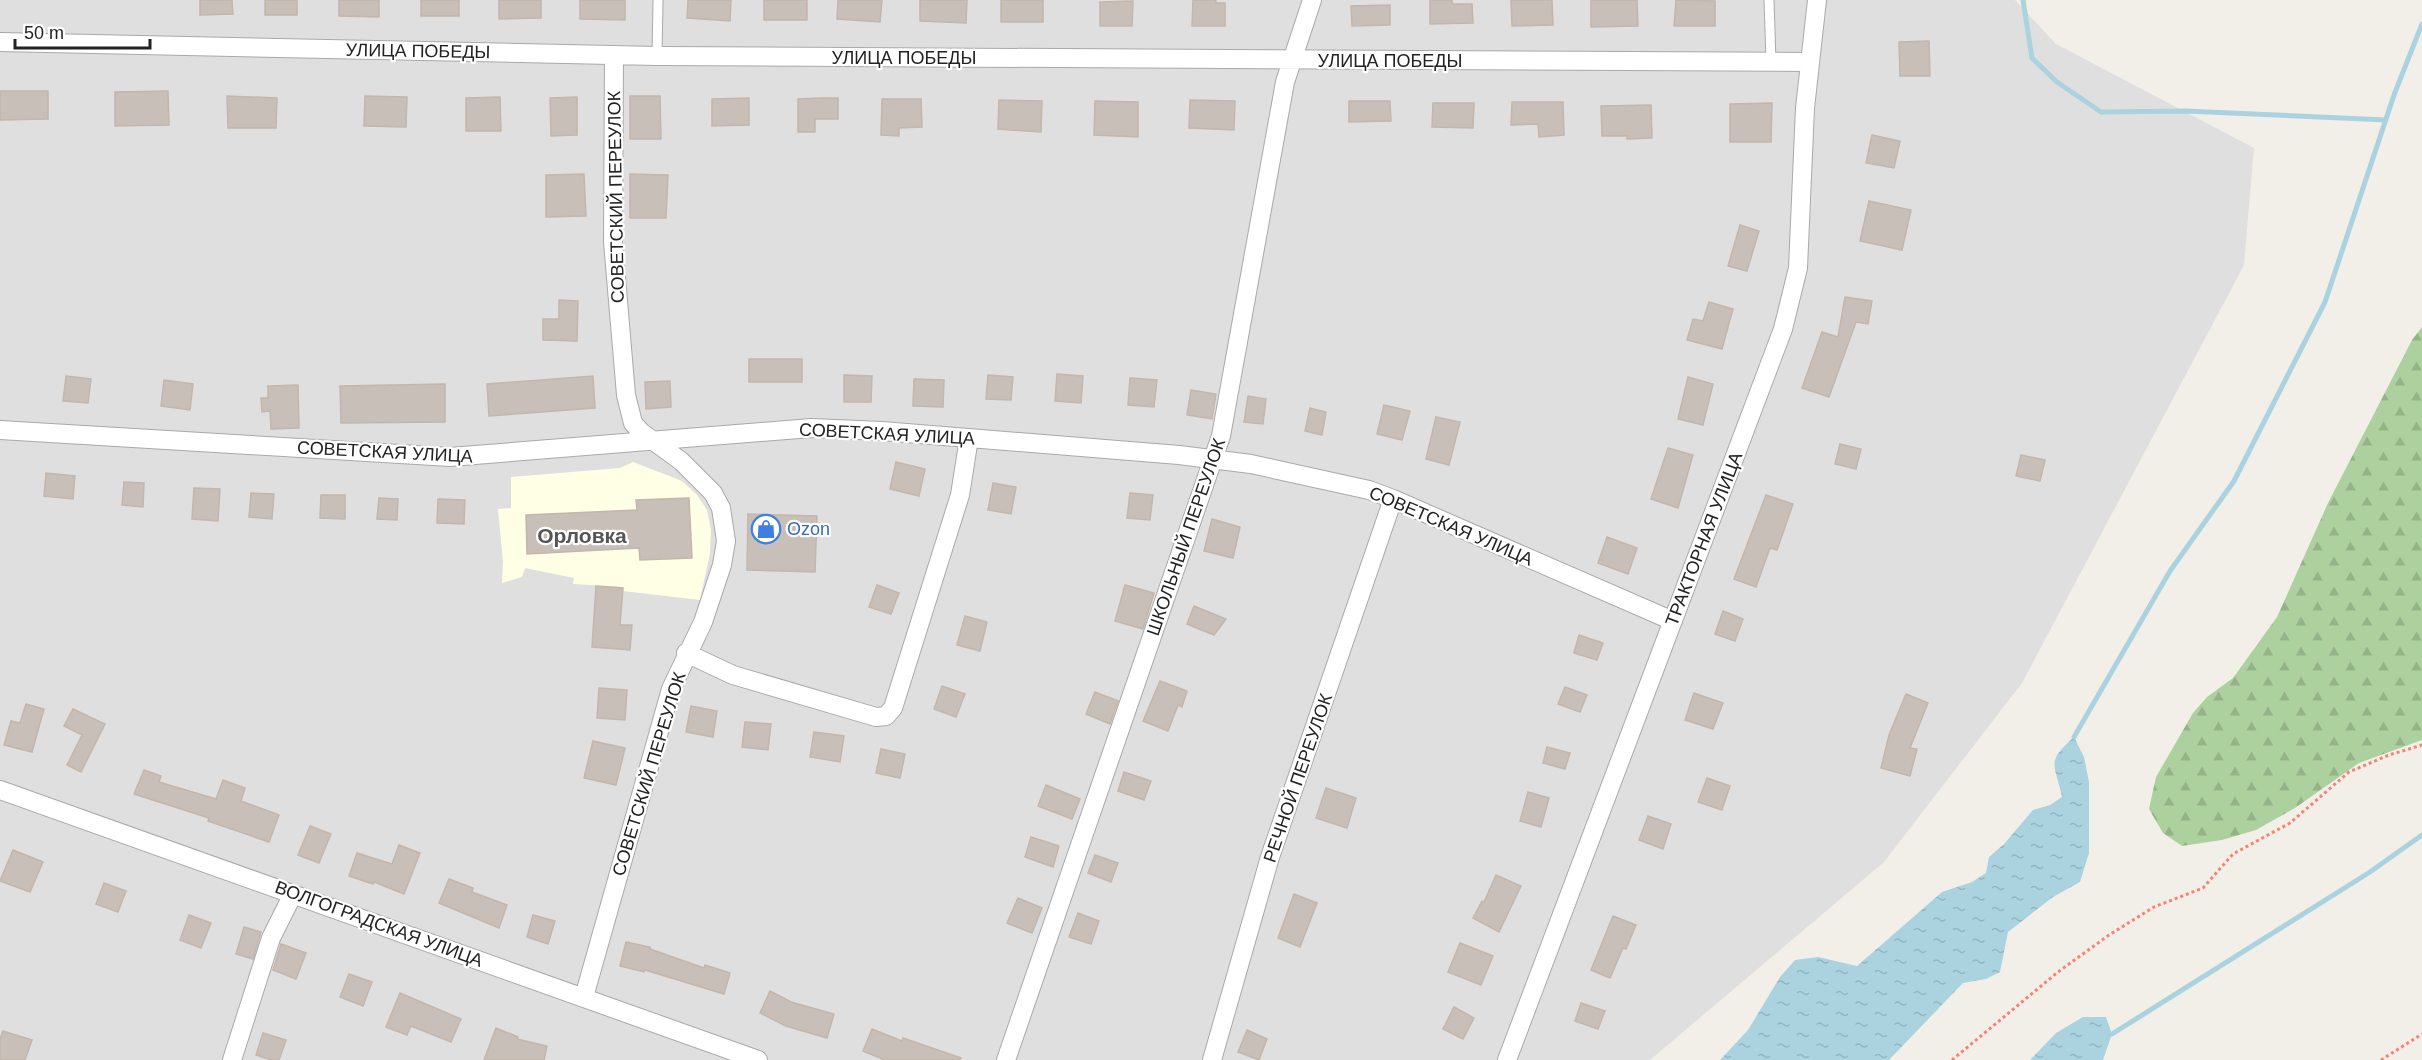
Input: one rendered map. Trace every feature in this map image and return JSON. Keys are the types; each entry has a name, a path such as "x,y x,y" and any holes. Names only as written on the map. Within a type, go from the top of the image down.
{"street":[{"name":"ШКОЛЬНЫЙ ПЕРЕУЛОК","path":"1005,1060 1213,459 1226,415 1290,61 1312,0"},
{"name":"ТРАКТОРНАЯ УЛИЦА","path":"1507,1060 1783,329 1798,268 1809,62 1817,0"},
{"name":"УЛИЦА ПОБЕДЫ","path":"0,42 657,56 1809,62"},
{"name":"СОВЕТСКИЙ ПЕРЕУЛОК","path":"584,997 671,689 686,653 703,622 722,565 726,541 720,507 713,493 681,461 633,423 626,395 613,242 614,55"},
{"name":"СОВЕТСКАЯ УЛИЦА","path":"0,430 450,458 811,428 882,431 1179,454 1272,469 1369,490 1673,621"},
{"path":"686,653 733,675 865,713 881,717 891,712 960,495 969,438"},
{"name":"РЕЧНОЙ ПЕРЕУЛОК","path":"1212,1060 1270,857 1393,499"},
{"name":"ВОЛГОГРАДСКАЯ УЛИЦА","path":"0,790 758,1060"},
{"path":"232,1060 271,938 293,894"}],"lane":[{"path":"657,56 658,0"},
{"path":"1769,0 1771,62"}],"path":[{"path":"1952,1060 2058,972 2154,907 2203,888 2233,854 2290,824 2349,772 2389,755 2422,746"},
{"path":"2381,1060 2422,1034"}],"shaded area":[{"path":"0,0 2015,0 2056,44 2254,148 2244,265 2022,683 1884,862 1650,1060 0,1060"},
{"path":"633,462 682,481 697,495 707,510 711,530 710,553 700,600 623,591 622,587 573,584 574,578 525,568 522,577 502,583 503,562 498,509 511,508 511,477 620,468"}],"green space":[{"path":"2422,327 2422,740 2359,763 2295,808 2256,830 2222,840 2182,846 2163,833 2149,809 2156,777 2193,713 2207,697 2233,678 2277,617 2328,503 2412,340"}],"water":[{"path":"2074,737 2084,757 2089,782 2089,853 2080,882 2053,897 2008,932 2000,972 1986,979 1963,983 1889,1060 1720,1060 1748,1030 1780,977 1795,960 1818,957 1857,966 1942,892 1972,882 1986,873 1989,857 2004,844 2033,810 2050,805 2062,797 2054,764 2059,753"},
{"path":"2083,1017 2106,1017 2112,1034 2103,1060 2030,1060 2056,1033"}],"building":[{"path":"200,0 232,0 233,14 200,15"},
{"path":"265,0 297,0 297,15 265,15"},
{"path":"339,0 379,0 379,17 339,16"},
{"path":"421,0 459,0 459,16 421,16"},
{"path":"499,0 541,0 541,18 499,19"},
{"path":"580,0 625,0 625,20 580,19"},
{"path":"688,0 731,0 730,21 687,18"},
{"path":"764,0 807,0 807,20 764,20"},
{"path":"838,0 882,0 880,22 837,19"},
{"path":"920,0 967,0 966,23 920,21"},
{"path":"1001,0 1043,0 1043,22 1001,22"},
{"path":"1193,0 1216,0 1216,3 1225,3 1225,26 1192,26"},
{"path":"1430,0 1452,0 1452,4 1472,4 1473,23 1430,24"},
{"path":"1511,0 1552,0 1553,25 1512,26"},
{"path":"1591,0 1637,0 1638,26 1591,27"},
{"path":"1676,0 1715,1 1715,26 1674,26"},
{"path":"1133,1 1132,26 1100,26 1100,2"},
{"path":"1390,5 1390,25 1352,26 1351,6"},
{"path":"1929,41 1930,76 1900,76 1899,42"},
{"path":"0,91 48,91 48,119 0,120"},
{"path":"168,91 169,125 115,126 115,92"},
{"path":"227,96 277,98 276,128 228,128"},
{"path":"365,96 407,97 406,127 364,126"},
{"path":"630,96 660,96 661,139 630,139"},
{"path":"500,97 501,131 466,131 466,98"},
{"path":"577,97 577,135 551,136 550,98"},
{"path":"749,98 749,125 712,126 712,99"},
{"path":"838,98 838,119 815,119 815,132 798,132 798,99"},
{"path":"882,99 921,99 922,127 899,128 899,136 881,135"},
{"path":"999,100 1042,101 1041,132 998,129"},
{"path":"1190,100 1235,101 1234,130 1189,128"},
{"path":"1095,101 1138,102 1138,137 1094,135"},
{"path":"1349,101 1390,101 1391,121 1349,122"},
{"path":"1512,102 1563,102 1564,135 1539,137 1538,124 1511,125"},
{"path":"1433,103 1474,103 1473,128 1432,127"},
{"path":"1772,103 1771,142 1730,142 1730,104"},
{"path":"1651,105 1652,138 1627,139 1627,136 1602,136 1601,106"},
{"path":"1872,135 1900,141 1894,168 1866,163"},
{"path":"584,174 586,216 546,217 546,175"},
{"path":"630,174 668,175 666,218 630,218"},
{"path":"1869,201 1911,210 1902,250 1860,241"},
{"path":"1740,225 1759,231 1747,271 1728,266"},
{"path":"1845,297 1872,301 1868,324 1856,322 1829,397 1802,388 1822,332 1838,337"},
{"path":"559,300 578,301 577,341 543,340 543,319 559,319"},
{"path":"1709,302 1733,309 1722,349 1687,340 1693,319 1703,321"},
{"path":"749,359 802,359 802,382 749,382"},
{"path":"1057,374 1083,376 1081,403 1055,401"},
{"path":"844,375 872,376 871,402 844,402"},
{"path":"988,375 1013,377 1011,400 986,399"},
{"path":"66,376 91,379 88,403 63,401"},
{"path":"593,376 595,408 489,416 487,384"},
{"path":"1688,377 1713,384 1703,425 1678,419"},
{"path":"1130,378 1157,380 1154,407 1128,405"},
{"path":"914,379 944,380 943,407 913,406"},
{"path":"164,380 193,384 190,410 161,406"},
{"path":"670,381 671,407 646,409 645,382"},
{"path":"445,384 445,422 341,423 340,386"},
{"path":"298,385 299,428 271,429 270,411 262,412 261,398 268,398 268,386"},
{"path":"1191,390 1216,394 1212,419 1187,415"},
{"path":"1248,396 1266,399 1263,424 1244,422"},
{"path":"1384,405 1410,411 1402,440 1377,434"},
{"path":"1310,408 1326,412 1322,435 1305,431"},
{"path":"1436,417 1460,422 1449,465 1426,459"},
{"path":"1840,444 1861,449 1856,469 1835,464"},
{"path":"1668,448 1693,455 1678,508 1651,499"},
{"path":"2021,455 2045,460 2040,481 2016,476"},
{"path":"896,462 925,469 919,496 890,489"},
{"path":"46,473 75,476 73,499 44,496"},
{"path":"124,482 144,483 143,507 122,505"},
{"path":"993,483 1016,487 1011,514 988,510"},
{"path":"194,488 220,489 218,521 192,519"},
{"path":"251,493 274,494 272,519 249,517"},
{"path":"1130,493 1153,495 1150,520 1127,518"},
{"path":"321,495 345,495 345,519 320,518"},
{"path":"1766,495 1793,504 1777,550 1770,548 1756,587 1734,579"},
{"path":"379,498 398,499 397,520 377,519"},
{"path":"689,498 692,558 640,560 639,548 527,554 526,515 637,510 636,500"},
{"path":"438,499 465,500 464,524 437,523"},
{"path":"748,514 817,516 815,572 747,570"},
{"path":"1212,519 1240,527 1233,558 1204,551"},
{"path":"1607,537 1637,548 1628,574 1598,563"},
{"path":"877,585 899,593 891,614 869,607"},
{"path":"1125,585 1154,593 1143,629 1115,621"},
{"path":"596,586 623,588 620,625 632,625 630,650 592,647"},
{"path":"1194,606 1226,619 1214,635 1187,624"},
{"path":"1723,611 1743,619 1735,641 1715,634"},
{"path":"965,616 987,622 980,651 957,645"},
{"path":"1579,635 1603,643 1597,660 1574,653"},
{"path":"1160,681 1187,691 1182,707 1178,705 1168,731 1143,721"},
{"path":"942,686 965,694 956,717 934,709"},
{"path":"1565,687 1587,695 1580,712 1558,704"},
{"path":"599,688 627,690 625,720 597,718"},
{"path":"1095,692 1118,701 1110,724 1086,714"},
{"path":"1694,693 1723,703 1713,729 1685,720"},
{"path":"1906,694 1928,703 1910,748 1917,749 1910,776 1881,768 1889,735"},
{"path":"26,704 44,709 32,752 4,745 11,721 20,723"},
{"path":"691,706 717,711 713,737 686,732"},
{"path":"73,709 105,724 81,772 67,765 82,735 64,726"},
{"path":"745,722 771,724 768,750 742,747"},
{"path":"814,732 844,736 840,762 810,757"},
{"path":"593,741 625,748 616,785 584,778"},
{"path":"1547,747 1570,753 1565,769 1543,763"},
{"path":"881,749 905,754 900,778 876,773"},
{"path":"144,770 161,776 159,782 216,799 223,780 245,788 241,801 279,815 269,842 208,821 209,818 134,794"},
{"path":"1124,772 1151,781 1144,800 1118,791"},
{"path":"1707,778 1730,786 1722,810 1698,802"},
{"path":"1046,785 1080,799 1072,819 1038,806"},
{"path":"1326,788 1356,798 1347,828 1316,818"},
{"path":"1528,792 1549,798 1541,827 1520,821"},
{"path":"1648,816 1671,824 1663,849 1639,840"},
{"path":"310,826 331,834 319,863 298,855"},
{"path":"1031,837 1059,846 1053,867 1025,857"},
{"path":"399,845 420,853 404,894 374,882 373,884 349,876 357,853 392,864"},
{"path":"13,850 43,862 30,892 0,881"},
{"path":"1095,855 1118,863 1111,882 1088,873"},
{"path":"1496,875 1521,886 1499,932 1473,918 1482,901 1484,902"},
{"path":"449,879 473,888 472,892 507,905 499,928 439,903"},
{"path":"104,883 126,891 118,912 96,904"},
{"path":"1294,894 1317,903 1300,947 1278,938"},
{"path":"1018,898 1042,908 1032,933 1007,923"},
{"path":"1078,913 1099,921 1091,944 1069,937"},
{"path":"189,915 211,923 201,948 180,940"},
{"path":"533,915 555,921 548,944 527,937"},
{"path":"1613,916 1636,925 1610,978 1591,970"},
{"path":"244,927 261,932 253,959 236,954"},
{"path":"626,942 650,947 650,949 704,968 705,965 730,973 724,994 645,970 644,972 620,966"},
{"path":"1460,943 1493,956 1481,985 1448,972"},
{"path":"281,944 306,953 296,979 273,970"},
{"path":"349,974 372,982 363,1006 340,997"},
{"path":"770,991 791,1002 834,1014 827,1038 786,1026 760,1013"},
{"path":"400,993 461,1019 451,1042 411,1026 407,1035 386,1027"},
{"path":"1581,1003 1605,1011 1598,1029 1575,1021"},
{"path":"1454,1007 1474,1018 1463,1039 1443,1029"},
{"path":"496,1028 518,1037 517,1039 547,1046 544,1060 484,1060"},
{"path":"872,1029 902,1041 903,1038 961,1058 960,1060 885,1060 863,1051"},
{"path":"1247,1030 1267,1039 1259,1060 1238,1052"},
{"path":"3,1031 32,1040 25,1060 0,1060 0,1039"},
{"path":"263,1033 286,1040 279,1060 256,1055"}],"waterway":[{"path":"2023,0 2032,58 2057,82 2101,112 2185,111 2386,120"},
{"path":"2074,737 2170,571 2234,481 2325,302 2394,95 2422,24"},
{"path":"2112,1034 2370,872 2422,835"}],"place":[{"name":"Ozon","path":"766,529"}],"district":[{"name":"Орловка","path":"582,536"}]}
